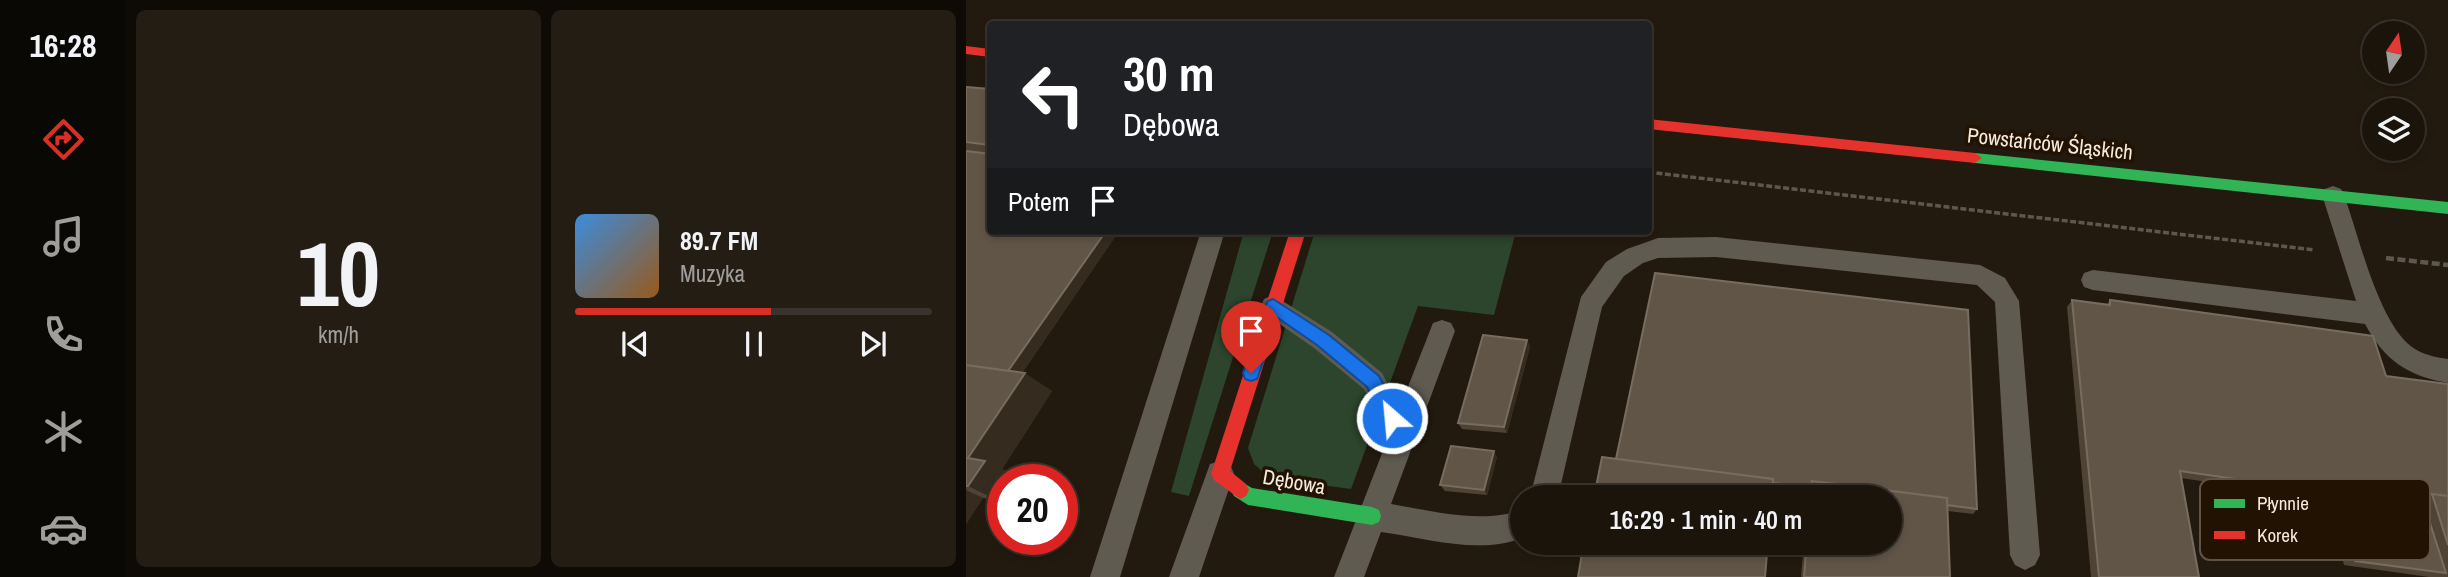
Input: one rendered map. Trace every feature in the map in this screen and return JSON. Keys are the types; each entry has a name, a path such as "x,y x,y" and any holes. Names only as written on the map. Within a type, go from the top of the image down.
{"main road":[{"path":"966,50 987,53"},
{"name":"Powstańców Śląskich","path":"1652,124 2448,208"},
{"path":"1220,474 1297,235"},
{"name":"Dębowa","path":"1220,474 1248,496 1372,516"}],"lane":[{"path":"2333,195 2373,314 2386,342 2405,357 2427,368 2448,371"},
{"path":"1105,577 1212,235"},
{"path":"1547,485 1590,304 1615,270 1635,256 1658,248 1716,247 1980,275 2000,288 2007,301 2025,555"},
{"path":"2093,280 2373,314"},
{"path":"1273,306 1323,340 1373,381 1401,436"},
{"path":"1349,577 1442,331"},
{"path":"1184,577 1220,474"},
{"path":"1372,516 1488,531 1510,530"}],"path":[{"path":"1652,172 2448,265"}],"green space":[{"path":"1243,235 1272,235 1189,496 1171,492"},
{"path":"1314,235 1515,235 1494,315 1418,306 1351,489 1270,478 1254,464 1248,448"}],"building":[{"path":"966,87 987,89 987,145 966,142"},
{"path":"966,151 987,154 987,235 1103,235 1008,371 966,365"},
{"path":"1655,273 1968,310 1977,509 1947,505 1947,498 1902,492 1902,485 1844,485 1812,481 1811,485 1792,485 1773,483 1773,479 1616,459"},
{"path":"2072,300 2110,305 2110,300 2373,336 2386,376 2448,384 2448,496 2430,495 2430,479 2235,479 2180,471 2199,577 2099,577"},
{"path":"1483,335 1527,340 1504,427 1458,423"},
{"path":"966,365 1025,373 968,458 985,461 968,486 966,486"},
{"path":"1451,446 1494,451 1484,490 1440,485"},
{"path":"1602,457 1773,479 1773,485 1596,485"},
{"path":"1812,481 1844,485 1812,485"},
{"path":"1902,492 1947,498 1950,577 1804,577 1806,555 1902,555"},
{"path":"2432,494 2448,496 2448,545"},
{"path":"2430,523 2446,573 2355,561 2430,560"},
{"path":"1582,555 1767,555 1765,577 1578,577"}],"traffic: fast":[{"path":"1975,158 2448,208"},
{"path":"1240,490 1248,496 1372,516"}],"traffic: jam":[{"path":"966,50 987,53"},
{"path":"1652,124 1975,158"},
{"path":"1240,490 1220,474 1297,235"}],"route":[{"path":"1251,373 1273,306 1323,340 1373,381 1392,418"}]}
